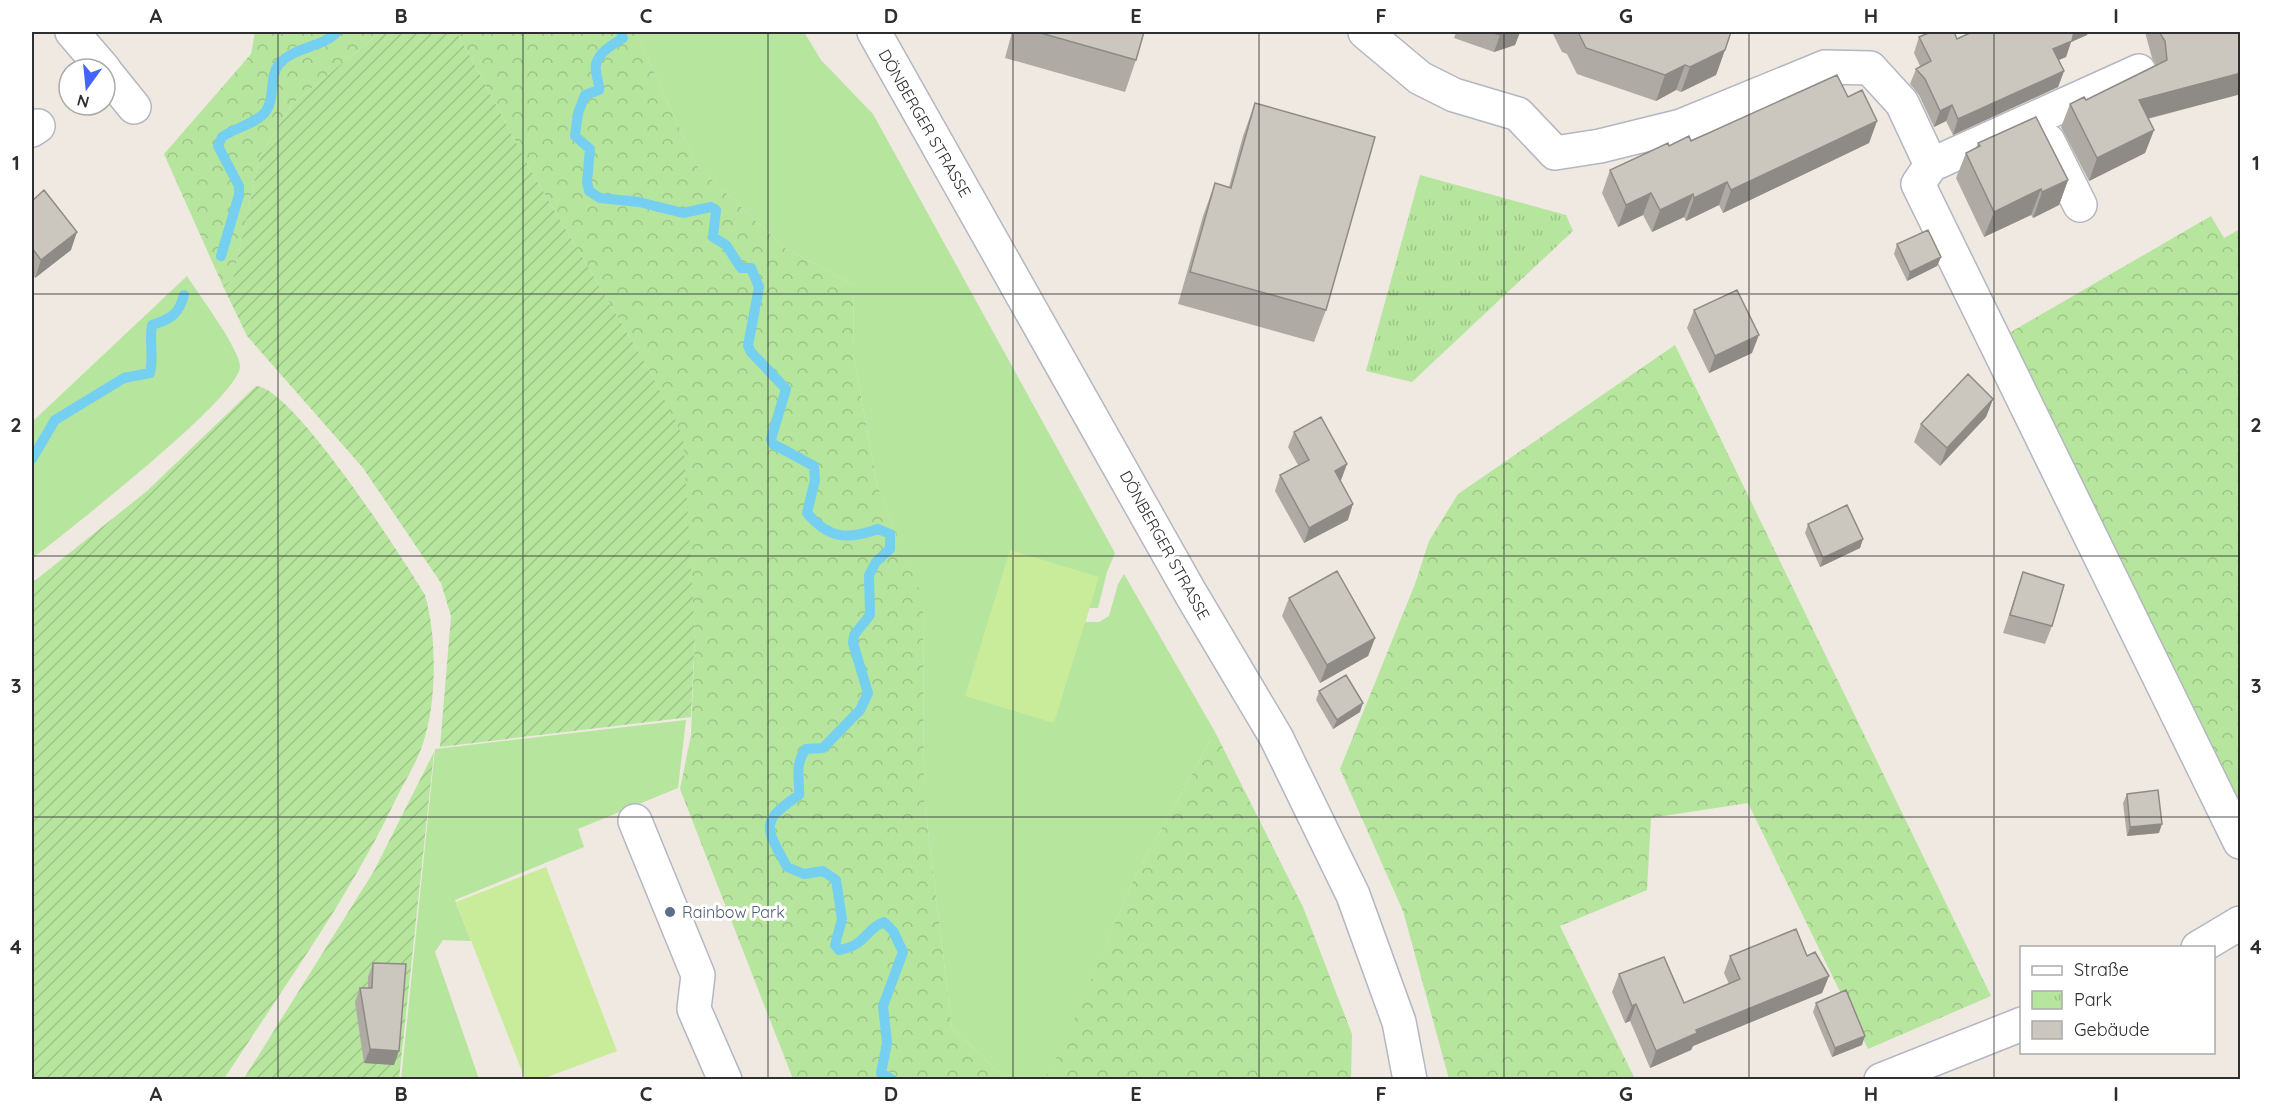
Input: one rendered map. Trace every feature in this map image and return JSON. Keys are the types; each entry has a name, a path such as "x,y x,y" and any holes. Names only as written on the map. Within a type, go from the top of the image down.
{"street":[{"path":"72,32 93,57"},
{"name":"DÖNBERGER STRASSE","path":"874,32 1191,594 1276,737 1353,895 1399,1022 1410,1080"},
{"path":"1365,32 1420,78 1454,95 1518,114 1555,153 1600,146 1681,126 1825,67 1870,68 1902,103 1931,165"},
{"path":"2139,71 1931,165 1918,184 2241,843"},
{"path":"117,86 134,107"},
{"path":"2036,118 2080,205"},
{"path":"635,821 698,975 694,1009 725,1080"},
{"path":"2201,946 2241,923"},
{"path":"1881,1080 2020,1025"}],"green space":[{"path":"255,32 381,32 293,103 260,156 233,280 223,286 164,154 251,54"},
{"path":"381,32 457,32 534,176 648,368 683,436 695,634 691,717 440,747 451,616 441,583 363,468 247,336 223,286 233,279 260,156 293,103"},
{"path":"457,32 639,32 639,40 697,166 785,248 854,285 853,352 877,485 923,599 924,797 952,1028 1006,1079 793,1079 680,789 691,735 695,634 682,436 648,368 534,176"},
{"path":"639,32 804,32 821,60 873,114 1115,553 1107,572 1098,608 1089,608 1085,622 1099,622 1109,616 1118,584 1124,574 1215,732 1133,881 1062,1049 1044,1079 1006,1079 952,1028 924,797 923,600 877,485 853,352 854,285 785,248 697,166 639,40"},
{"path":"1420,175 1566,215 1573,231 1412,382 1366,371"},
{"path":"2211,216 2224,238 2240,229 2240,816 2004,336"},
{"path":"187,276 226,335 238,358 240,366 233,382 212,406 148,465 32,559 32,422"},
{"path":"1675,345 1991,996 1868,1049 1748,803 1651,818 1647,890 1560,926 1635,1079 1449,1079 1403,911 1340,769 1415,584 1429,541 1458,494"},
{"path":"256,386 273,394 295,414 320,443 372,513 425,595 432,630 434,669 431,709 423,743 414,765 357,873 314,943 224,1079 32,1079 32,583 147,491"},
{"path":"1010,550 1099,577 1054,723 965,696"},
{"path":"686,720 678,788 578,829 584,847 455,900 471,941 443,940 435,952 479,1079 401,1080 435,749"},
{"path":"1215,732 1303,907 1352,1034 1351,1079 1044,1079 1062,1048 1133,881"},
{"path":"434,752 399,1079 243,1080 374,871"},
{"path":"546,867 617,1051 542,1079 525,1079 456,902"}],"building":[{"path":"1037,32 1144,32 1136,60"},
{"path":"1490,32 1510,32 1500,35"},
{"path":"1578,32 1731,32 1725,50 1690,67 1685,65 1665,75 1586,48"},
{"path":"1931,32 1954,32 1957,39 1972,32 2074,32 2072,41 2053,49 2064,71 1958,119 1952,105 1940,111 1925,79 1916,69 1931,61 1919,37"},
{"path":"2160,32 2241,32 2241,73 2139,100 2154,130 2097,158 2070,104 2084,97 2086,100 2167,60 2165,41"},
{"path":"1837,75 1848,97 1862,90 1877,121 1731,190 1727,182 1694,198 1693,194 1660,210 1651,193 1626,205 1610,170 1668,143 1669,146 1689,136 1691,141"},
{"path":"1255,103 1375,137 1326,310 1190,272 1215,183 1231,188"},
{"path":"2036,117 2068,180 2042,192 2041,189 1994,212 1966,153 1980,146 1978,143"},
{"path":"44,190 77,232 41,260 32,248 32,201"},
{"path":"1928,230 1941,257 1910,272 1897,244"},
{"path":"1737,290 1759,335 1715,356 1694,310"},
{"path":"1968,374 1993,399 1947,448 1921,424"},
{"path":"1321,417 1347,464 1335,471 1353,504 1309,528 1280,475 1309,460 1294,432"},
{"path":"1847,505 1863,539 1823,558 1808,524"},
{"path":"1337,571 1375,638 1327,665 1289,598"},
{"path":"2023,572 2064,585 2052,626 2010,615"},
{"path":"1346,675 1363,703 1337,720 1319,691"},
{"path":"2158,790 2162,824 2130,827 2127,794"},
{"path":"1796,929 1807,956 1815,952 1829,976 1696,1030 1697,1033 1656,1051 1636,1004 1632,1006 1619,974 1664,957 1684,1003 1740,979 1730,956"},
{"path":"373,963 406,964 399,1051 370,1049 360,988 372,988"},
{"path":"1846,990 1865,1036 1835,1048 1816,1003"}],"waterway":[{"path":"221,256 239,195 239,186 218,146 222,137 257,119 266,111 271,99 276,68 286,57 324,41 337,32"},
{"path":"621,32 623,38 604,51 597,60 599,90 585,95 578,113 575,136 590,149 587,182 589,191 600,198 639,202 683,213 711,207 716,210 713,237 726,245 741,268 751,268 759,287 748,346 786,389 771,439 773,444 814,466 815,480 807,513 823,528 839,535 857,535 878,529 890,534 890,549 876,562 869,575 870,615 854,635 853,643 868,693 860,710 823,748 806,749 799,766 799,795 777,812 770,826 774,843 787,867 804,874 823,871 836,880 842,919 835,945 839,950 855,945 873,928 884,922 893,931 903,952 883,1006 887,1043 881,1073 893,1080"},
{"path":"32,459 55,420 124,378 150,373 152,325 173,315 180,307 184,295"}],"place":[{"name":"Rainbow Park","path":"670,912"}]}
